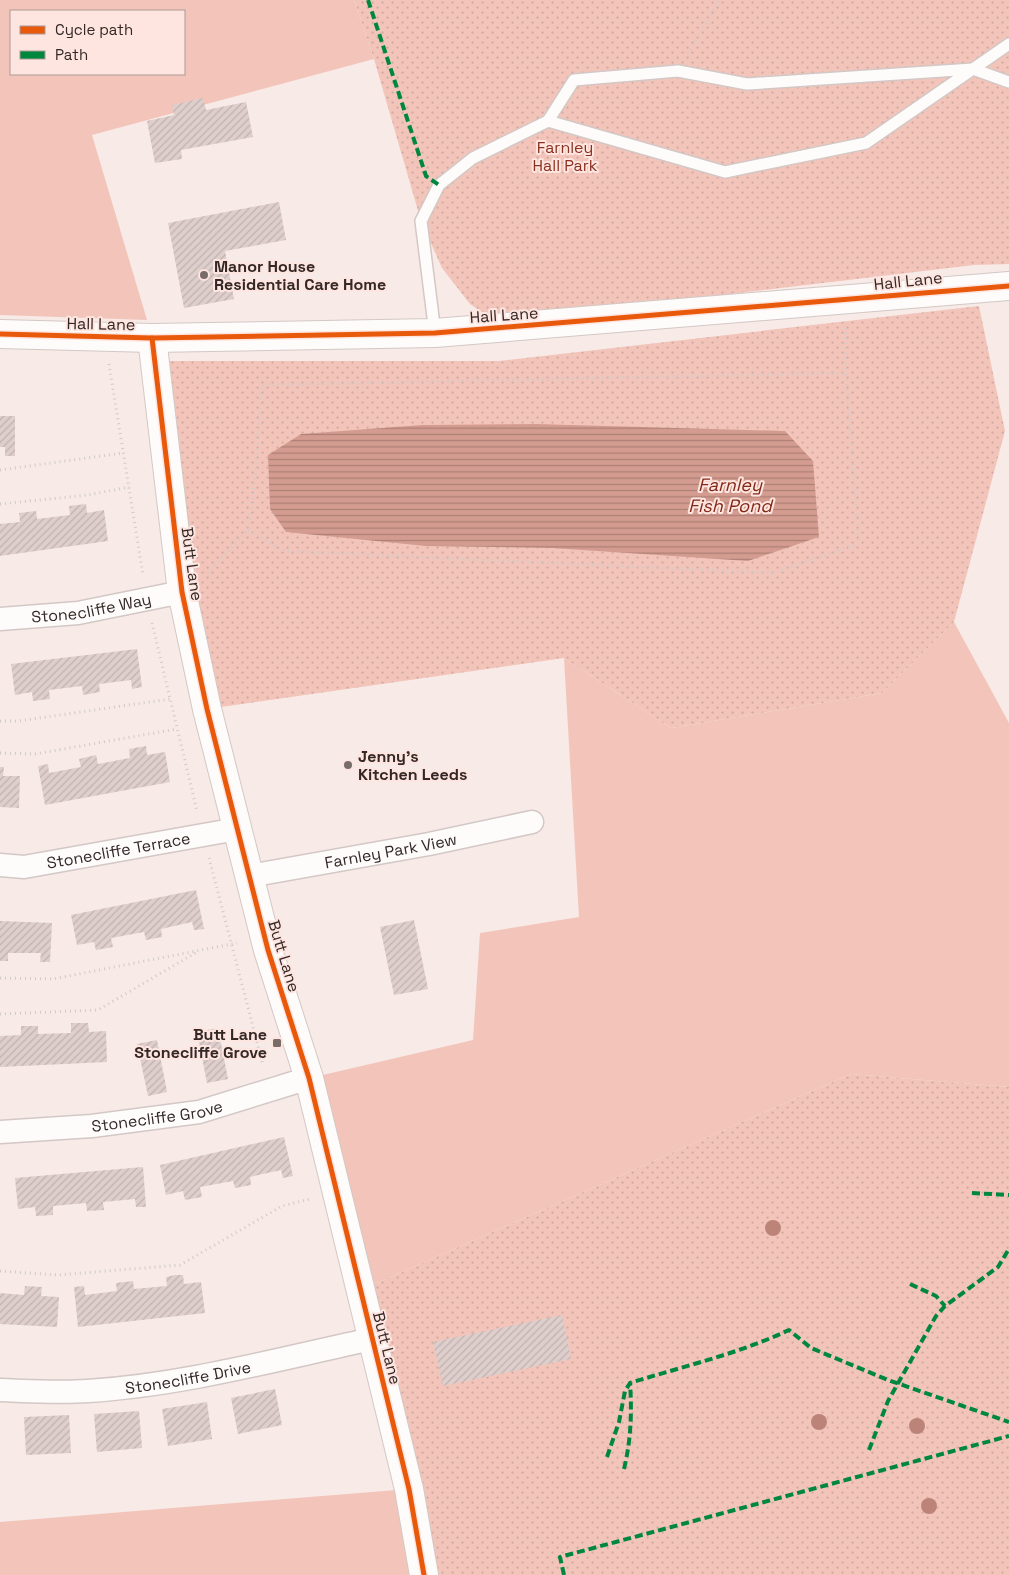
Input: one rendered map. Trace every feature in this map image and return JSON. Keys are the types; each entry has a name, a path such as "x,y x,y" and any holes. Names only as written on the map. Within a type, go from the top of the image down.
{"street":[{"name":"Hall Lane","path":"0,334 152,338 434,333 846,299 976,286 1009,286"},
{"name":"Butt Lane","path":"152,338 182,592 204,694 265,937 310,1078 409,1489 424,1575"},
{"name":"Stonecliffe Way","path":"0,619 78,613 182,592"},
{"name":"Farnley Park View","path":"249,876 429,844 532,822"},
{"name":"Stonecliffe Terrace","path":"0,865 24,867 237,829"},
{"name":"Stonecliffe Grove","path":"0,1132 92,1126 199,1112 310,1078"},
{"name":"Stonecliffe Drive","path":"0,1390 87,1391 135,1386 190,1378 372,1339"}],"lane":[{"path":"548,121 725,172 866,143 1009,44"},
{"path":"434,333 420,221 439,185 473,158 548,121 574,80 678,71 746,84 973,68 1009,82"}],"path":[{"path":"678,71 719,0"},
{"path":"248,530 285,551 774,573 859,543 846,373 846,299"},
{"path":"105,337 146,599 176,729 230,944 270,1090"},
{"path":"182,592 195,587 248,530 255,479 262,385 846,373"},
{"path":"0,470 123,453"},
{"path":"0,504 88,495 129,488"},
{"path":"0,721 19,721 204,694"},
{"path":"0,753 35,754 211,724"},
{"path":"0,978 53,979 265,937"},
{"path":"0,1014 98,1010 199,950"},
{"path":"0,1271 58,1275 180,1265 282,1206 337,1191"}],"green space":[{"path":"0,0 354,0 374,59 92,135 147,320 0,315"},
{"name":"Farnley Hall Park","path":"354,0 1009,0 1009,264 974,265 497,322 470,304 442,268 421,221 374,59"},
{"path":"979,306 1005,431 954,622 882,693 671,728 564,658 207,709 154,361 499,361"},
{"path":"954,622 1009,723 1009,1087 851,1074 361,1290 310,1078 473,1040 480,933 579,917 564,658 671,728 882,693"},
{"path":"851,1074 1009,1087 1009,1575 424,1575 361,1290"},
{"path":"409,1489 424,1575 0,1575 0,1522"}],"water":[{"name":"Farnley Fish Pond","path":"536,424 785,431 813,461 819,537 748,561 552,548 426,546 286,532 270,509 268,455 301,434 422,425"}],"building":[{"path":"203,98 206,110 246,102 253,137 181,150 182,159 155,163 147,121 174,115 172,105"},
{"name":"Manor House Residential Care Home","path":"279,202 286,240 225,251 234,299 184,308 168,223"},
{"path":"0,416 15,416 15,456 5,456 5,447 0,447"},
{"path":"86,504 87,513 104,510 108,541 0,556 0,524 20,522 19,513 36,511 37,519 70,515 69,506"},
{"path":"137,649 142,687 132,689 131,680 99,684 100,692 83,695 82,686 49,690 50,699 33,701 32,692 15,695 11,664"},
{"path":"146,746 147,755 165,752 170,782 45,805 38,766 48,764 49,773 81,767 79,759 96,755 98,764 130,758 129,749"},
{"path":"0,767 4,767 3,776 20,776 19,808 0,807"},
{"path":"196,890 204,929 194,930 192,922 161,929 162,937 146,940 144,932 111,938 113,947 96,950 94,942 77,945 71,915"},
{"path":"414,920 428,989 394,995 380,927"},
{"path":"0,921 52,923 50,962 40,962 41,953 8,953 8,961 0,961"},
{"path":"71,1023 88,1023 89,1032 106,1031 107,1062 0,1067 0,1036 21,1035 21,1026 38,1026 38,1034 71,1033"},
{"path":"218,1028 228,1079 207,1083 197,1032"},
{"path":"157,1040 167,1092 148,1096 137,1044"},
{"path":"284,1137 293,1176 283,1178 281,1170 250,1177 251,1185 235,1188 233,1181 200,1187 202,1197 185,1200 183,1191 166,1195 160,1165"},
{"path":"143,1167 146,1207 136,1207 135,1199 103,1202 104,1210 87,1211 86,1203 53,1206 53,1215 36,1216 35,1207 18,1209 15,1178"},
{"path":"183,1275 184,1284 201,1282 205,1313 78,1327 74,1287 84,1286 85,1295 117,1291 116,1283 133,1281 134,1289 167,1286 166,1277"},
{"path":"25,1286 42,1287 41,1296 59,1297 57,1327 0,1324 0,1293 24,1295"},
{"path":"562,1315 571,1359 443,1386 433,1342"},
{"path":"275,1389 282,1425 238,1434 231,1398"},
{"path":"207,1402 212,1439 168,1446 162,1409"},
{"path":"139,1411 142,1448 97,1452 94,1414"},
{"path":"69,1415 71,1453 26,1455 24,1417"}],"marked path":[{"path":"368,0 426,176 439,185"},
{"path":"972,1193 1009,1195"},
{"path":"869,1450 888,1401 936,1316 945,1306 998,1267 1009,1249"},
{"path":"910,1284 936,1296 945,1306"},
{"path":"607,1457 619,1422 625,1391 630,1383 731,1353 789,1330 811,1348 888,1380 1009,1422"},
{"path":"624,1469 630,1426 630,1383"},
{"path":"564,1575 560,1557 1009,1436"}],"cycle path":[{"path":"0,334 152,338 435,333 1009,286"},
{"path":"152,338 182,592 207,709 268,950 309,1078 409,1489 424,1575"}],"place":[{"name":"Manor House Residential Care Home","path":"204,275"},
{"name":"Jenny's Kitchen Leeds","path":"348,765"},
{"name":"Butt Lane Stonecliffe Grove","path":"277,1043"}]}
